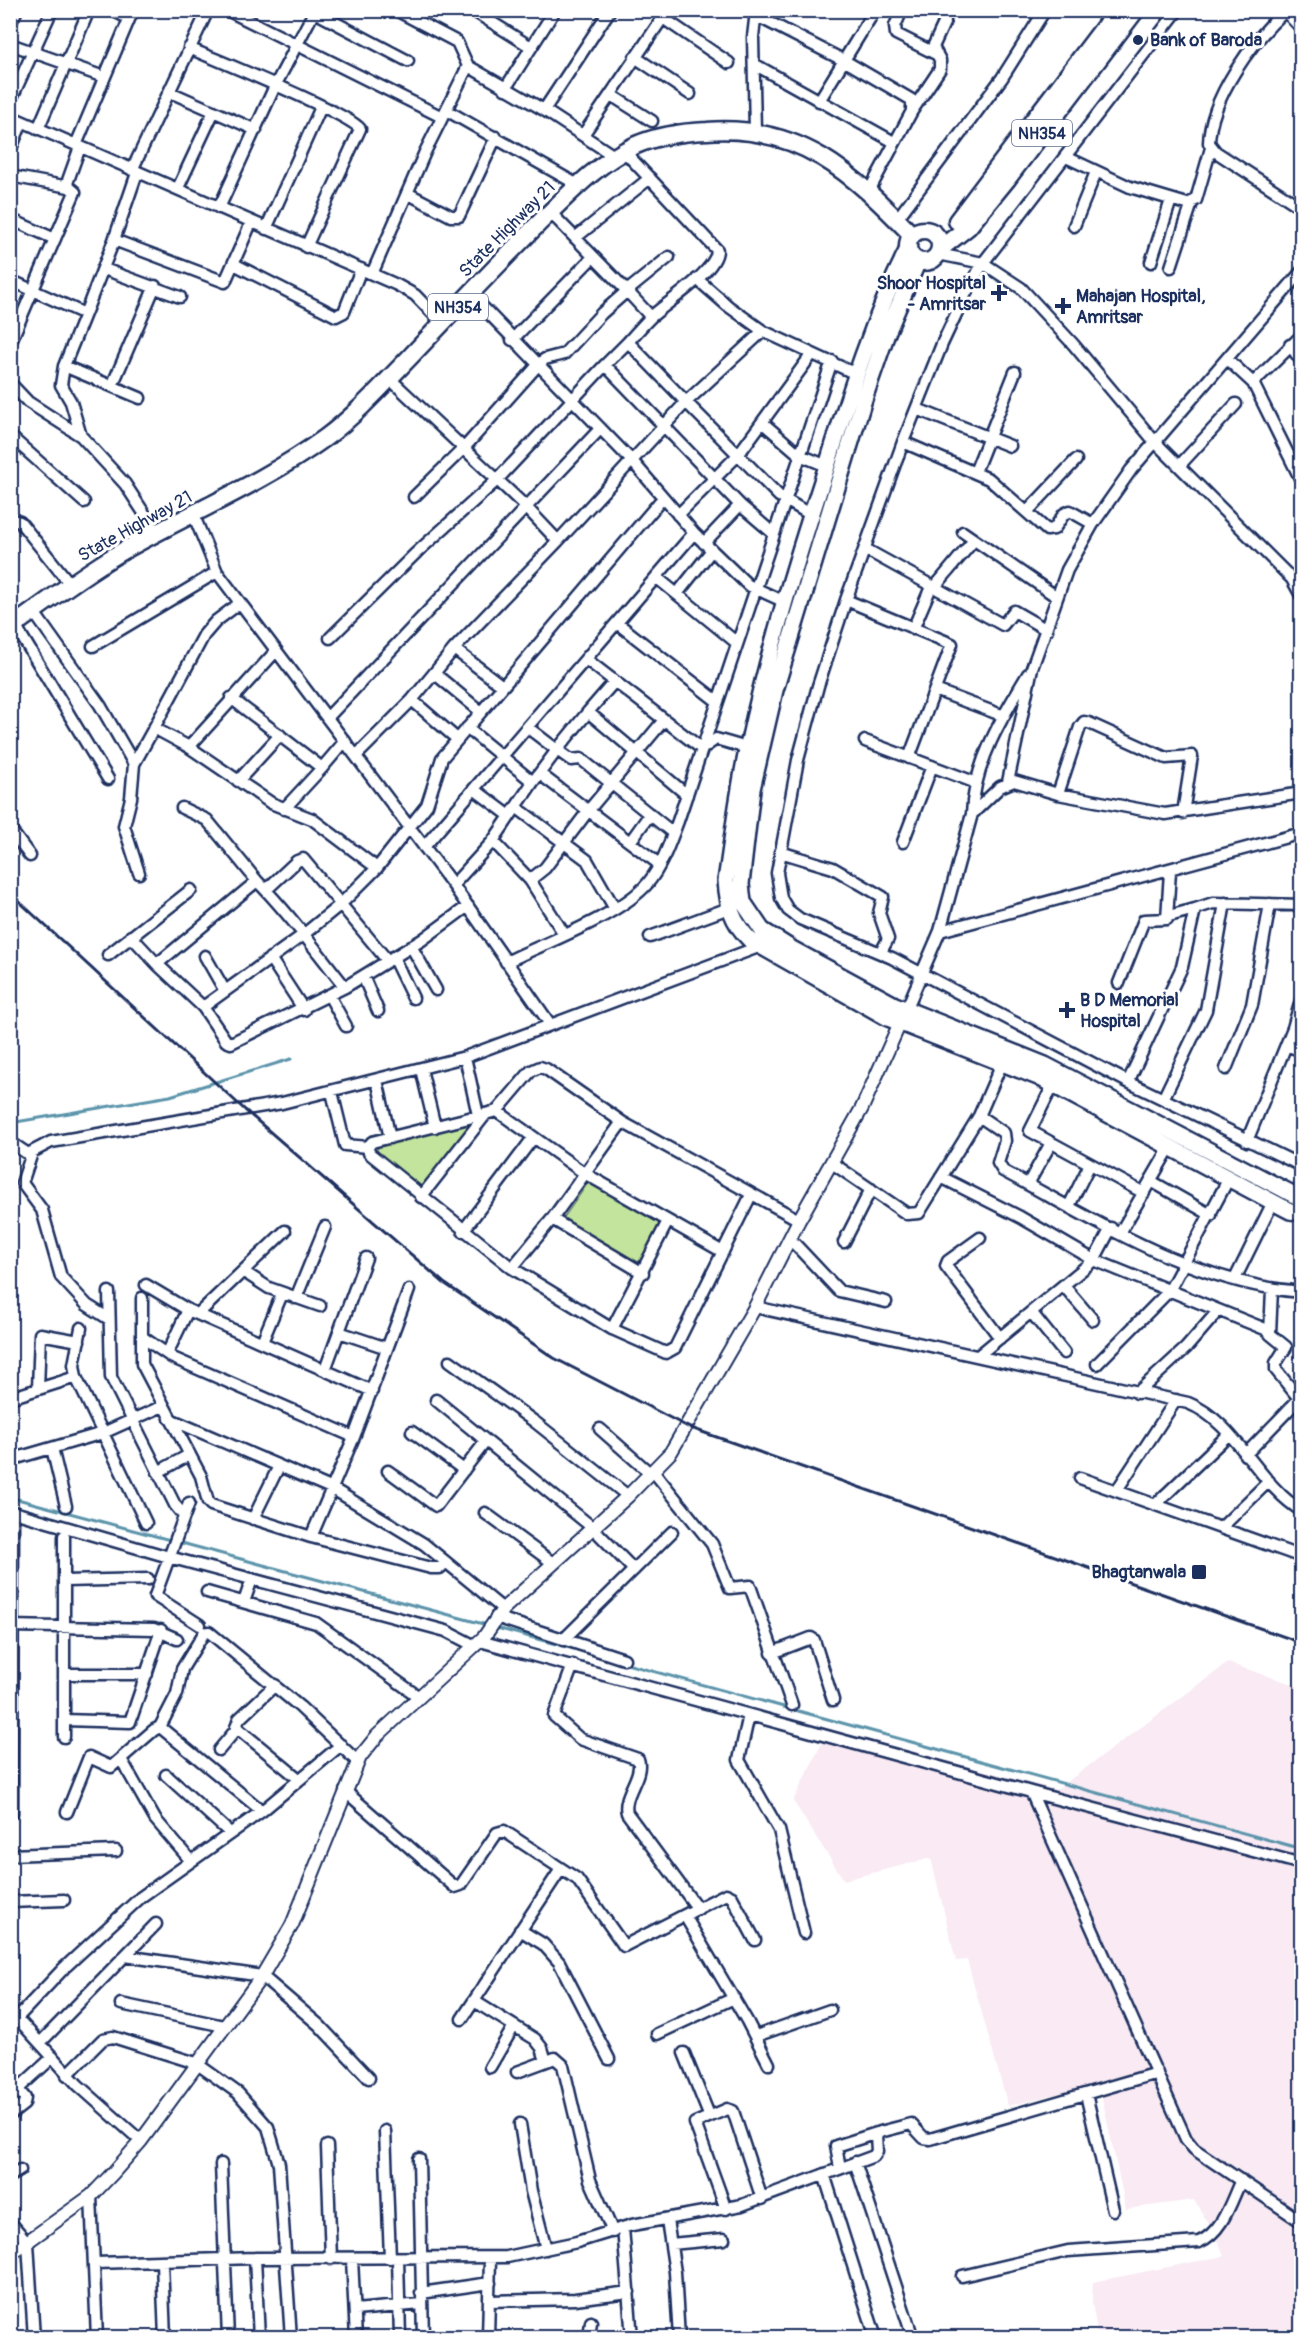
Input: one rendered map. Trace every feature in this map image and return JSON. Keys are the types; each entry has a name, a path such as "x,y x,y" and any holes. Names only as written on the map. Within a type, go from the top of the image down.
{"highway":[{"name":"NH354","path":"913,248 933,260 939,247 1117,10"},
{"name":"NH354","path":"939,247 968,226 1008,178 1136,10"},
{"name":"State Highway 21","path":"13,627 71,585 157,533 194,516 286,464 325,438 389,378 550,212 578,185 619,154 666,135 717,130 755,131 787,140 808,150 870,191 897,219 913,248"},
{"path":"913,248 926,230 939,247"}],"main road":[{"path":"913,248 890,286 856,374 785,602 747,748 726,881 729,908 734,921 742,932 761,946 903,1016 1053,1085 1290,1211 1302,1213"},
{"path":"913,248 775,690 752,789 741,884 742,902 762,930 903,1016 1044,1065 1302,1199"}],"street":[{"path":"10,24 17,10"},
{"path":"10,102 52,10"},
{"path":"38,129 88,10"},
{"path":"66,186 78,146 130,14 112,10"},
{"path":"81,436 71,402 61,385 64,366 104,269 135,171 208,10"},
{"path":"227,10 296,45 496,137 578,185"},
{"path":"330,638 415,554 496,481 651,317 697,279 714,259 717,250 650,178 619,154 468,66 457,42 396,10"},
{"path":"472,10 531,47"},
{"path":"505,89 555,10"},
{"path":"544,110 610,10"},
{"path":"819,100 875,10"},
{"path":"870,191 894,142 939,69 940,60 934,52 896,34 895,26 902,10"},
{"path":"934,52 933,47 945,21 937,10"},
{"path":"1178,10 983,263 954,318 903,442 846,600 813,704 780,852 778,884 781,898 788,910 821,930 881,952 1162,1100 1302,1166"},
{"path":"219,208 275,86 314,11 408,61"},
{"path":"1170,267 1211,148 1209,140 1230,81 1251,46 1285,11 1302,28"},
{"path":"897,219 1002,78 1041,12"},
{"path":"755,131 755,13 912,100 912,111"},
{"path":"583,135 665,14 729,63"},
{"path":"10,44 105,77"},
{"path":"189,48 321,107 354,123 360,129 306,247"},
{"path":"635,57 690,94"},
{"path":"754,64 894,142"},
{"path":"372,274 407,193 468,66"},
{"path":"170,92 256,130"},
{"path":"611,95 652,121"},
{"path":"266,229 321,107"},
{"path":"178,188 214,111"},
{"path":"10,116 372,274 415,295 442,323"},
{"path":"10,151 22,122"},
{"path":"407,193 451,216 459,216 496,137"},
{"path":"1211,148 1302,208"},
{"path":"1066,157 1096,172 1171,200 1192,203"},
{"path":"1074,226 1096,172"},
{"path":"10,176 66,186 73,189 75,196 11,341"},
{"path":"575,238 650,178"},
{"path":"1151,262 1171,200"},
{"path":"550,212 651,317"},
{"path":"10,219 55,239"},
{"path":"114,240 222,282 228,279 251,223"},
{"path":"939,247 983,263 1003,274 1034,301 1155,442 1297,576 1302,597"},
{"path":"512,340 593,257"},
{"path":"414,496 465,447 538,365 545,359 564,354 602,313 669,257"},
{"path":"234,264 336,316 344,312 361,269"},
{"path":"104,269 180,297"},
{"path":"10,2254 92,2196 141,2141 262,1976 292,1925 358,1762 377,1736 480,1641 498,1616 553,1563 652,1473 688,1426 862,1108 923,975 940,931 972,814 974,783 1004,716 1032,668 1067,570 1093,524 1122,481 1302,271"},
{"path":"697,279 728,306 763,331 856,374"},
{"path":"10,280 85,314"},
{"path":"112,386 155,286"},
{"path":"470,294 512,340 633,462 662,499 708,547 756,591 785,602"},
{"path":"357,755 412,700 454,649 558,542 686,402 763,331"},
{"path":"1253,383 1302,335"},
{"path":"628,342 784,501 811,515"},
{"path":"1290,345 1302,362"},
{"path":"678,515 738,455 812,354"},
{"path":"1227,359 1253,383 1300,478"},
{"path":"506,962 615,909 647,884 659,864 674,833 832,362"},
{"path":"605,365 740,505 774,534"},
{"path":"64,366 140,398"},
{"path":"975,472 1015,372"},
{"path":"389,378 465,447 558,542"},
{"path":"10,383 28,402 81,436 130,491 157,533"},
{"path":"1179,466 1236,405"},
{"path":"917,409 1010,446"},
{"path":"763,423 800,455 827,466"},
{"path":"327,718 600,429"},
{"path":"10,436 84,502"},
{"path":"903,442 998,484 1050,531 1070,511 1093,524"},
{"path":"1027,512 1076,460"},
{"path":"203,1007 303,935 341,904 377,868 428,805 440,762 501,685 662,499"},
{"path":"677,594 708,547 740,505"},
{"path":"194,516 216,572 357,755 408,829 453,885 550,1024"},
{"path":"10,519 20,522 71,585"},
{"path":"963,532 1057,597"},
{"path":"424,847 694,533"},
{"path":"913,629 932,588 974,540"},
{"path":"866,549 932,588 1003,625 1014,611 1047,630"},
{"path":"93,646 216,572"},
{"path":"656,578 737,643"},
{"path":"846,600 952,644 909,758"},
{"path":"138,873 124,826 131,798 134,764 204,635 216,621 240,603"},
{"path":"33,612 100,705 134,764"},
{"path":"617,623 717,701"},
{"path":"13,627 108,779"},
{"path":"454,649 501,685"},
{"path":"189,747 276,651"},
{"path":"586,660 702,749"},
{"path":"1008,782 1032,668"},
{"path":"434,673 480,711"},
{"path":"453,885 493,841 557,750 614,682"},
{"path":"935,690 1004,716"},
{"path":"231,698 322,768"},
{"path":"412,700 457,740"},
{"path":"588,712 687,795"},
{"path":"530,880 545,868 588,811 664,720"},
{"path":"1058,794 1080,727 1084,722 1166,758 1192,756 1183,813"},
{"path":"527,727 571,760 582,759 674,833"},
{"path":"154,728 189,747 271,803 312,819 377,868"},
{"path":"467,728 501,758 588,811 659,864"},
{"path":"238,781 280,735"},
{"path":"702,749 716,739 747,748"},
{"path":"284,809 345,741"},
{"path":"865,741 974,783"},
{"path":"903,842 932,766"},
{"path":"972,814 983,801 1008,782 1021,782 1058,794 1165,814 1183,813 1244,800 1302,793"},
{"path":"474,789 564,843 591,865 615,909"},
{"path":"182,808 207,820 345,987"},
{"path":"630,842 650,814"},
{"path":"10,829 30,856"},
{"path":"940,931 1170,871 1302,833"},
{"path":"493,841 530,880 564,934"},
{"path":"780,852 825,864 884,897 879,913 888,939 881,952"},
{"path":"266,890 297,861 303,859 390,959 413,998"},
{"path":"1169,916 1170,871"},
{"path":"157,964 257,881"},
{"path":"108,955 191,890"},
{"path":"1119,983 1142,924 1148,919 1164,921 1169,916 1214,903 1302,904"},
{"path":"1162,1100 1206,1010 1225,903"},
{"path":"1226,1069 1252,1005 1270,904"},
{"path":"131,936 203,1007 226,1041 231,1043 330,997 411,946 468,906"},
{"path":"650,937 729,908"},
{"path":"1128,1082 1182,967 1195,909"},
{"path":"411,946 436,990"},
{"path":"10,1142 28,1154 56,1141 219,1115 332,1092 421,1069 465,1057 761,946"},
{"path":"205,956 225,991"},
{"path":"270,958 304,1010"},
{"path":"363,976 378,1011"},
{"path":"330,997 346,1026"},
{"path":"1247,1141 1286,1045 1302,997"},
{"path":"1286,1045 1302,1051"},
{"path":"465,1057 487,1113 533,1138 584,1173 723,1252"},
{"path":"832,1162 907,1214 913,1215 923,1209 979,1116 1002,1063"},
{"path":"421,1197 487,1113 531,1071 540,1067 622,1122 799,1220"},
{"path":"421,1069 435,1127"},
{"path":"377,1080 390,1138"},
{"path":"1053,1085 1030,1129 1051,1143 1144,1193"},
{"path":"332,1092 345,1145 368,1147"},
{"path":"487,1113 372,1142 368,1147 369,1154 512,1268 612,1329 660,1352 671,1352 751,1195"},
{"path":"979,1116 1005,1137 999,1167 1028,1184 1115,1231 1185,1264 1272,1289 1302,1292"},
{"path":"512,1268 552,1220 622,1122"},
{"path":"463,1231 533,1138"},
{"path":"1028,1184 1051,1143"},
{"path":"979,1355 1094,1260 1144,1193 1170,1147"},
{"path":"32,1153 22,1183 42,1210 61,1277 87,1305 109,1319"},
{"path":"1069,1206 1090,1164"},
{"path":"941,1177 1020,1217 1094,1260 1270,1331"},
{"path":"1097,1364 1169,1291 1229,1179"},
{"path":"1150,1181 1210,1215"},
{"path":"844,1242 871,1189"},
{"path":"1235,1280 1273,1202"},
{"path":"552,1220 643,1273"},
{"path":"612,1329 668,1221"},
{"path":"296,1298 325,1227"},
{"path":"167,1354 193,1312 244,1272 285,1232"},
{"path":"980,1238 948,1261 946,1266 1000,1338"},
{"path":"790,1239 839,1291 886,1302"},
{"path":"325,1370 366,1258"},
{"path":"244,1272 282,1294 320,1306"},
{"path":"146,1286 193,1312 372,1391"},
{"path":"1064,1286 1093,1320"},
{"path":"1245,1455 1300,1400 1275,1370 1276,1363 1286,1347 1271,1336 1272,1289"},
{"path":"311,1537 354,1437 409,1290"},
{"path":"109,1292 111,1377 174,1505 184,1516"},
{"path":"262,1342 282,1294"},
{"path":"142,1298 142,1364 203,1479 208,1502 311,1537 431,1568 440,1568 446,1562"},
{"path":"755,1307 979,1355 1137,1394 1176,1400 1200,1408 1228,1435 1269,1482 1299,1505"},
{"path":"1137,1394 1186,1348 1218,1311"},
{"path":"1031,1312 1064,1353"},
{"path":"81,1328 74,1365 76,1377 146,1523"},
{"path":"339,1332 387,1348"},
{"path":"38,1389 40,1334 79,1341"},
{"path":"142,1337 167,1354 354,1437"},
{"path":"450,1361 535,1422 628,1496"},
{"path":"10,1398 76,1377"},
{"path":"436,1400 593,1528 634,1570"},
{"path":"1117,1490 1176,1400"},
{"path":"10,1460 103,1432 163,1406"},
{"path":"170,1419 333,1489 410,1534 446,1562 498,1616 624,1659"},
{"path":"600,1429 652,1473 712,1544 730,1588 750,1586 792,1704"},
{"path":"412,1432 464,1470"},
{"path":"1156,1504 1228,1435"},
{"path":"388,1471 435,1506 486,1441"},
{"path":"52,1448 66,1506"},
{"path":"158,1472 189,1455"},
{"path":"253,1519 279,1466"},
{"path":"1080,1478 1302,1557"},
{"path":"1222,1527 1269,1482"},
{"path":"189,1503 156,1599 200,1625"},
{"path":"485,1513 553,1563"},
{"path":"12,1813 12,1516 170,1556 1030,1792 1302,1864"},
{"path":"563,1640 672,1532"},
{"path":"64,1536 66,1627 64,1737"},
{"path":"65,1581 148,1579"},
{"path":"244,1602 252,1579"},
{"path":"207,1592 302,1618 327,1629 419,1697"},
{"path":"12,1626 160,1630 177,1639"},
{"path":"64,1720 130,1722 160,1630"},
{"path":"67,1812 89,1757 109,1767 160,1727 177,1694 182,1669 204,1633 208,1632 275,1685 358,1762"},
{"path":"772,1653 813,1638 832,1700"},
{"path":"573,1665 554,1716 580,1739 639,1759 639,1767 627,1802 627,1813 698,1909"},
{"path":"65,1674 147,1674"},
{"path":"219,1750 236,1728 239,1719 275,1685"},
{"path":"748,1715 739,1760 779,1830 804,1933"},
{"path":"160,1727 262,1811"},
{"path":"236,1728 299,1779"},
{"path":"141,2141 67,2075 40,2043 12,2018 109,1925 156,1884 262,1811 341,1744"},
{"path":"121,1759 155,1819 190,1860"},
{"path":"166,1775 230,1833"},
{"path":"345,1791 455,1887 461,1885 500,1831 507,1832 581,1883 624,1946 729,1894 755,1940"},
{"path":"1030,1792 1158,2073 1181,2131 1190,2145 1302,2222"},
{"path":"10,1855 116,1851"},
{"path":"462,2019 561,1869"},
{"path":"10,1902 64,1900"},
{"path":"685,1916 756,2036 769,2064"},
{"path":"40,2043 156,1924"},
{"path":"520,1930 543,1944 559,1962 609,2059"},
{"path":"125,1956 262,1976 319,2025 369,2078"},
{"path":"657,2034 734,1998"},
{"path":"474,2001 539,2043 546,2061"},
{"path":"122,2004 224,2026"},
{"path":"756,2036 830,2010"},
{"path":"490,2067 514,2026"},
{"path":"67,2075 103,2038 108,2037 196,2063 238,2093 268,2127 279,2164 291,2337"},
{"path":"684,2053 709,2115"},
{"path":"19,2088 52,2058"},
{"path":"517,2072 555,2058 563,2065 590,2181 618,2230 629,2292 632,2337"},
{"path":"840,2168 836,2146 877,2133 911,2124 924,2138 930,2139 1158,2073"},
{"path":"10,2079 19,2088 25,2101 10,2115"},
{"path":"1086,2094 1113,2210"},
{"path":"726,2209 695,2126 696,2121 727,2109 733,2111 762,2199"},
{"path":"520,2124 531,2191 546,2249"},
{"path":"385,2131 400,2337"},
{"path":"96,2263 255,2258 490,2259 546,2249 618,2230 726,2209 762,2199 876,2154 877,2133"},
{"path":"327,2146 331,2259"},
{"path":"419,2159 423,2337"},
{"path":"855,2162 914,2337"},
{"path":"221,2164 228,2337"},
{"path":"824,2174 876,2337"},
{"path":"962,2276 1077,2250 1199,2242 1211,2236 1218,2227 1241,2180"},
{"path":"92,2196 97,2337"},
{"path":"667,2220 678,2337"},
{"path":"10,2222 28,2243 34,2337"},
{"path":"671,2244 724,2239"},
{"path":"255,2258 259,2337"},
{"path":"352,2259 356,2337"},
{"path":"488,2337 490,2259"},
{"path":"162,2262 165,2337"},
{"path":"355,2310 399,2306 421,2298 490,2283"},
{"path":"490,2301 576,2299 629,2292"},
{"path":"589,2337 591,2322"}],"shaded area":[{"path":"1228,1663 1301,1687 1301,2337 1098,2337 1092,2303 1093,2282 1224,2256 1217,2237 1194,2200 1126,2209 1099,2083 1008,2106 967,1960 956,1961 931,1858 844,1880 793,1801 829,1729 1056,1790"}],"green space":[{"path":"466,1124 469,1128 423,1187 376,1152 379,1146"},
{"path":"590,1180 665,1220 640,1267 562,1220"}],"waterway":[{"path":"10,1123 170,1096 291,1059"},
{"path":"10,1497 487,1625"},
{"path":"493,1627 600,1656"},
{"path":"623,1663 1302,1849"}],"railway":[{"path":"10,893 245,1110 444,1283 554,1358 688,1427 1302,1643"}],"place":[{"name":"Bank of Baroda","path":"1138,40"},
{"name":"Shoor Hospital - Amritsar","path":"999,293"},
{"name":"Mahajan Hospital, Amritsar","path":"1063,306"},
{"name":"B D Memorial Hospital","path":"1067,1010"},
{"name":"Bhagtanwala","path":"1199,1572"}]}
